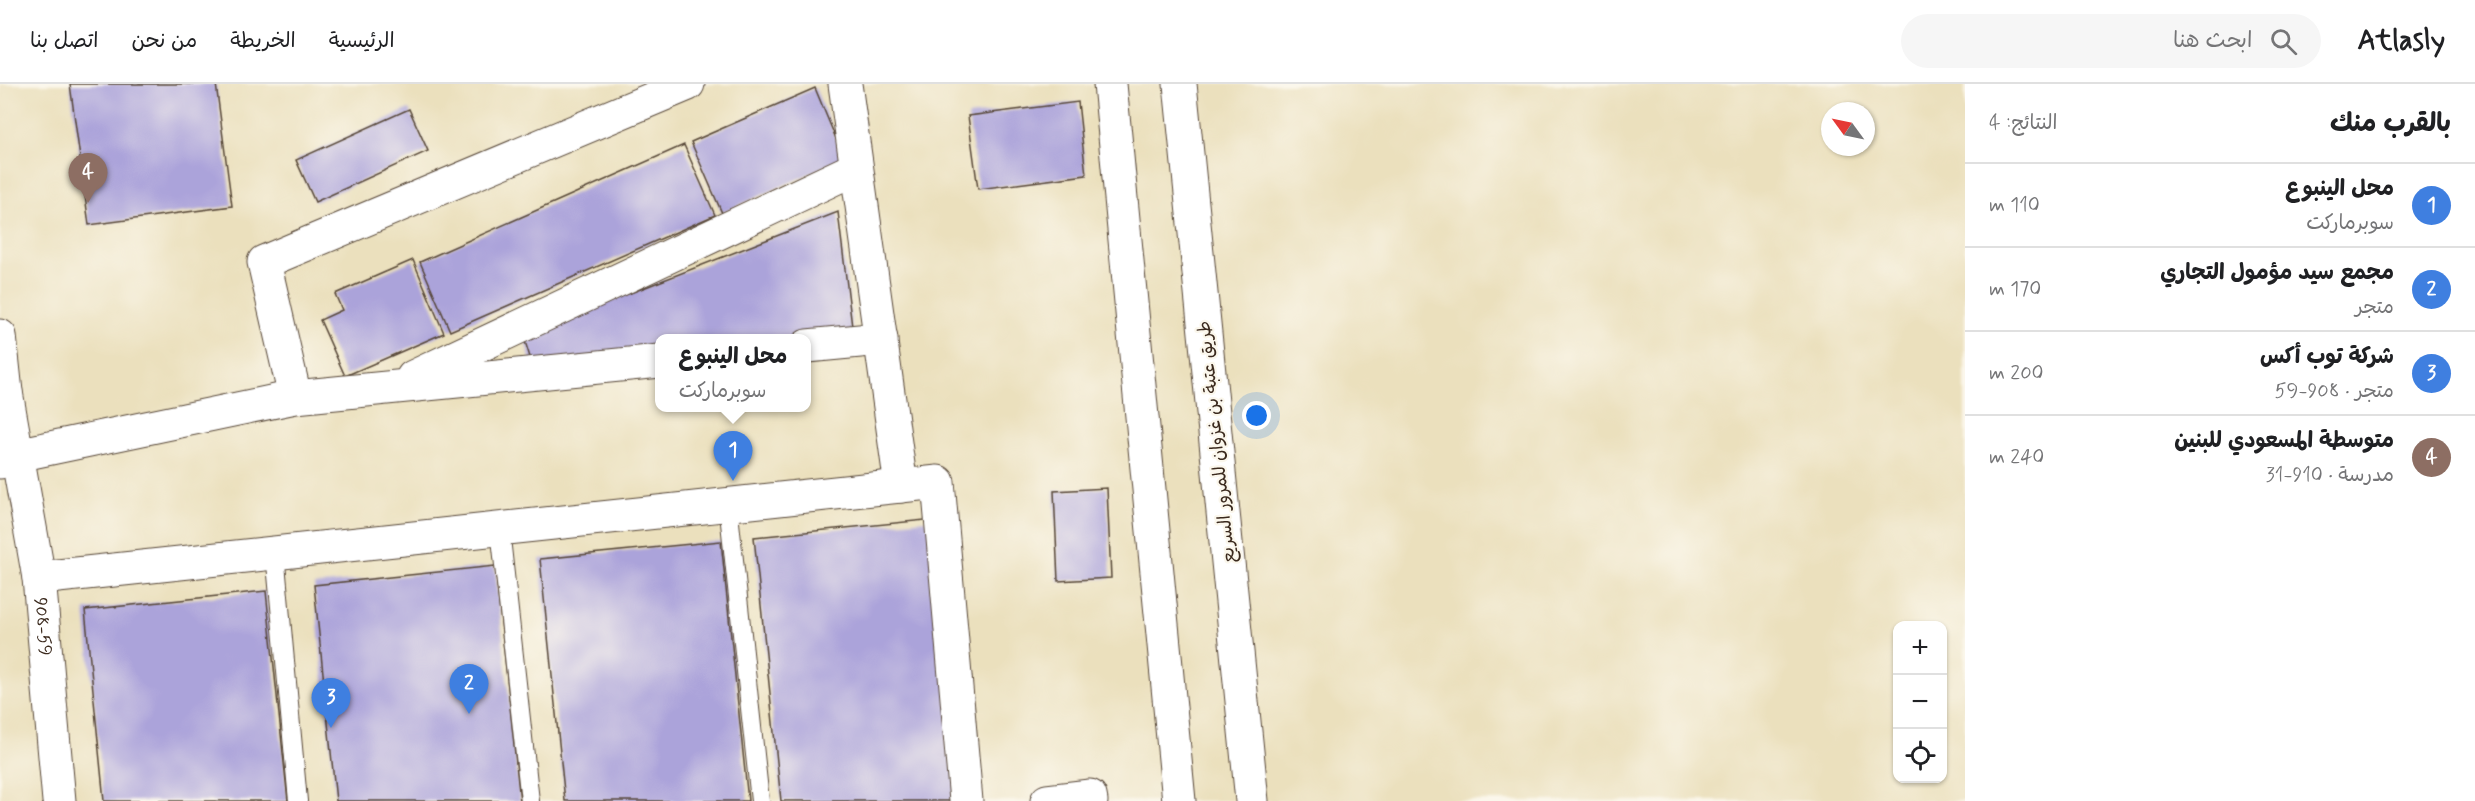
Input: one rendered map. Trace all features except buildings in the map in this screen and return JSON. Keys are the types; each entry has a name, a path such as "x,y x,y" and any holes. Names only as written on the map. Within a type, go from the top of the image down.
{"main road":[{"path":"295,397 264,262 688,84"},
{"path":"845,84 901,486"},
{"path":"1110,84 1179,801"},
{"name":"طريق عتبة بن غزوان للمرور السريع","path":"1180,84 1252,801"},
{"path":"392,387 856,168"},
{"name":"908-59","path":"0,336 8,459 39,578 59,801"},
{"path":"811,346 880,339"},
{"path":"8,459 295,397 655,361"},
{"path":"39,578 938,482 966,801"},
{"path":"1047,801 1090,796 1091,801"}],"lane":[{"path":"728,504 760,801"},
{"path":"500,529 530,801"},
{"path":"275,553 298,801"}],"place":[{"name":"متوسطة المسعودي للبنين","path":"88,203"},
{"name":"محل الينبوع","path":"733,481"},
{"name":"مجمع سيد مؤمول التجاري","path":"469,714"},
{"name":"شركة توب أكس","path":"331,728"}]}
